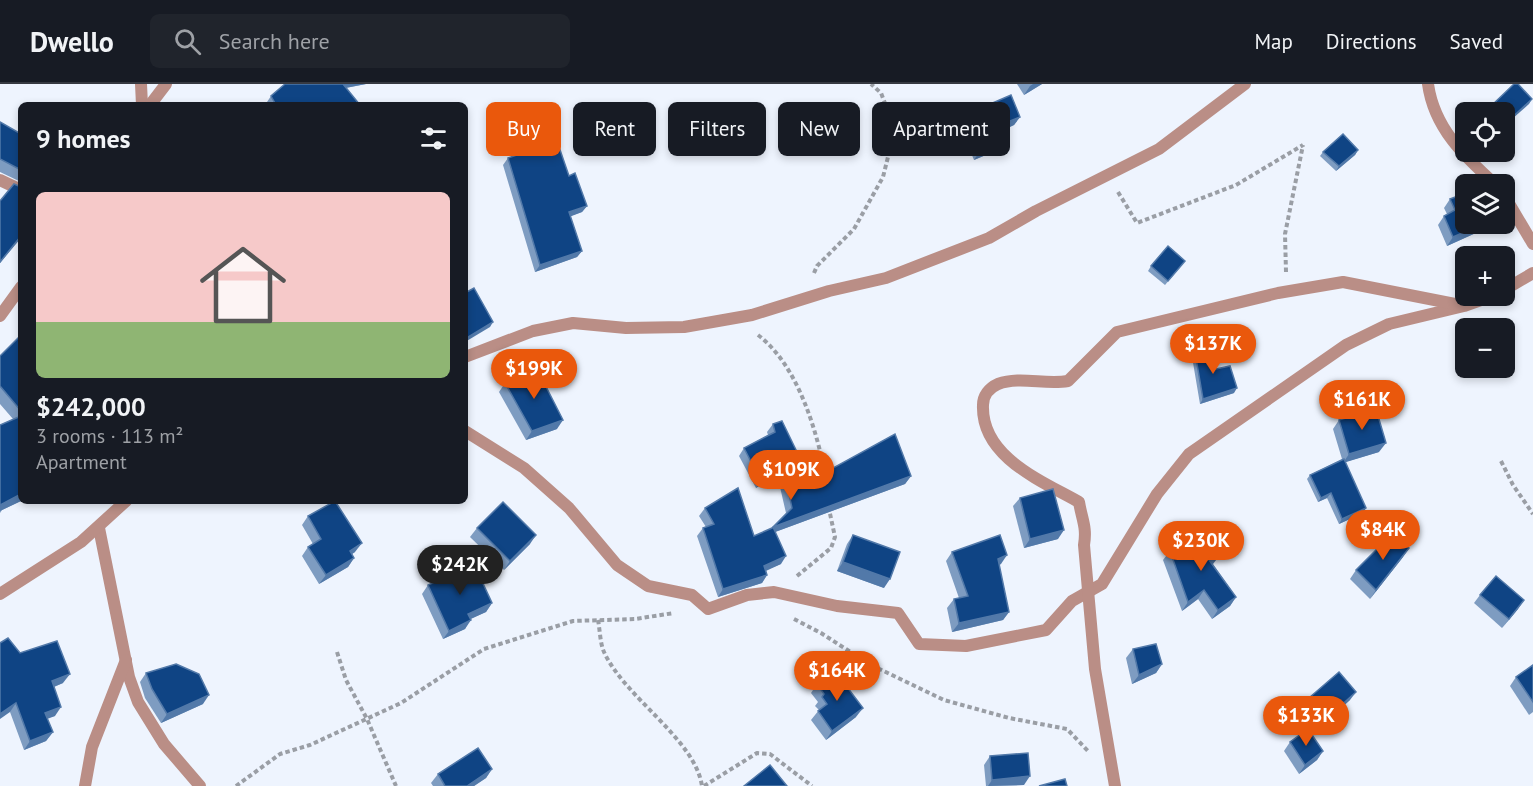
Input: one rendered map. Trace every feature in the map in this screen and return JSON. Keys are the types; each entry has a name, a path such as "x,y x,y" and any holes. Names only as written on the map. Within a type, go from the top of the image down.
{"street":[{"path":"141,84 142,102"},
{"path":"152,102 166,84"},
{"path":"468,356 533,331 573,323 626,328 684,327 731,319 886,278 939,260 989,238 1036,211 1159,148 1245,84"},
{"path":"1428,84 1430,97 1446,133 1458,150 1484,174"},
{"path":"0,180 18,189"},
{"path":"1515,214 1533,244"},
{"path":"1515,284 1533,273"},
{"path":"1115,786 1095,669 1084,545 1087,526 1081,516 1079,502 1017,466 1002,453 982,416 983,399 993,387 1026,381 1056,383 1068,381 1117,332 1299,289 1342,282 1455,304"},
{"path":"0,316 18,291"},
{"path":"468,433 531,475 568,508 617,565 648,586 692,595 708,609 747,596 774,592 837,606 898,614 919,644 966,646 1046,630 1072,601 1102,584 1157,494 1190,454 1346,345 1389,324 1464,306"},
{"path":"0,594 99,528 123,504"},
{"path":"99,528 126,660 138,702 149,723 200,786"},
{"path":"85,786 92,747 126,660"}],"path":[{"path":"804,299 817,266 854,229 884,177 895,129 881,93 871,84"},
{"path":"1107,175 1137,223 1236,185 1303,145 1285,234 1287,283"},
{"path":"731,319 765,341 782,360 799,390 820,453 825,492"},
{"path":"1501,461 1513,485 1533,514"},
{"path":"774,592 818,562 831,548 835,537 828,503"},
{"path":"236,786 280,754 310,745 402,704 484,649 573,621 635,619 708,609"},
{"path":"789,617 821,633 869,664 944,700 1008,718 1067,729 1087,751 1112,767"},
{"path":"598,620 604,651 630,691 669,731 700,772 703,786 757,753 770,754 812,786"},
{"path":"337,652 346,680 368,719 396,786"}],"building":[{"path":"285,84 343,84 358,102 274,102 271,96"},
{"path":"1514,84 1518,84 1532,99 1515,115 1515,102 1495,102"},
{"path":"1011,95 1020,117 1010,121 1010,102 995,102"},
{"path":"0,122 18,132 18,168 0,159"},
{"path":"1343,134 1358,150 1339,166 1323,152"},
{"path":"561,153 569,176 575,173 587,206 569,212 582,251 540,265 508,158 561,156"},
{"path":"14,184 18,186 18,240 0,262 0,201"},
{"path":"1455,197 1455,210 1450,199"},
{"path":"1455,210 1455,234 1460,234 1453,237 1444,216"},
{"path":"1168,246 1185,261 1168,281 1151,266"},
{"path":"474,288 493,322 468,337 468,291"},
{"path":"1192,335 1216,369 1230,366 1237,388 1203,399"},
{"path":"18,338 18,407 0,386 0,356"},
{"path":"536,367 563,420 532,431 505,383"},
{"path":"1376,409 1386,443 1349,454 1339,420"},
{"path":"18,417 18,496 0,505 0,425"},
{"path":"782,421 814,487 833,468 895,434 911,476 773,527 792,508 783,466 761,481 744,448 775,432 773,424"},
{"path":"1344,459 1366,508 1342,519 1331,493 1321,498 1310,475"},
{"path":"738,488 754,536 773,527 786,556 764,566 767,575 723,589 703,528 714,524 705,508"},
{"path":"1053,489 1064,530 1030,539 1020,498"},
{"path":"503,502 536,535 510,561 477,528"},
{"path":"330,504 337,504 362,543 350,551 354,558 326,575 308,547 321,539 308,516"},
{"path":"1394,532 1409,548 1376,590 1356,570"},
{"path":"853,535 900,552 890,579 843,562"},
{"path":"1000,535 1007,555 998,559 1009,612 959,623 954,599 968,596 952,552"},
{"path":"1211,536 1219,556 1209,560 1236,597 1218,610 1204,590 1188,602 1170,551"},
{"path":"474,564 492,603 468,614 471,620 449,631 428,585"},
{"path":"1496,576 1524,600 1509,619 1480,595"},
{"path":"8,638 20,653 57,641 70,674 52,681 61,707 45,713 53,732 30,741 16,703 0,714 0,643"},
{"path":"1156,644 1162,664 1139,675 1133,649"},
{"path":"176,664 199,674 209,695 167,714 152,689 146,673"},
{"path":"1533,665 1533,702 1516,677"},
{"path":"835,671 863,708 832,731 818,711 827,704 817,684"},
{"path":"1339,672 1356,692 1320,724 1302,704"},
{"path":"1308,729 1323,751 1305,765 1290,742"},
{"path":"478,748 492,769 467,786 445,786 438,774"},
{"path":"1028,753 1030,776 992,780 990,756"},
{"path":"770,765 787,786 744,786"},
{"path":"1065,779 1067,786 1039,786"}]}
